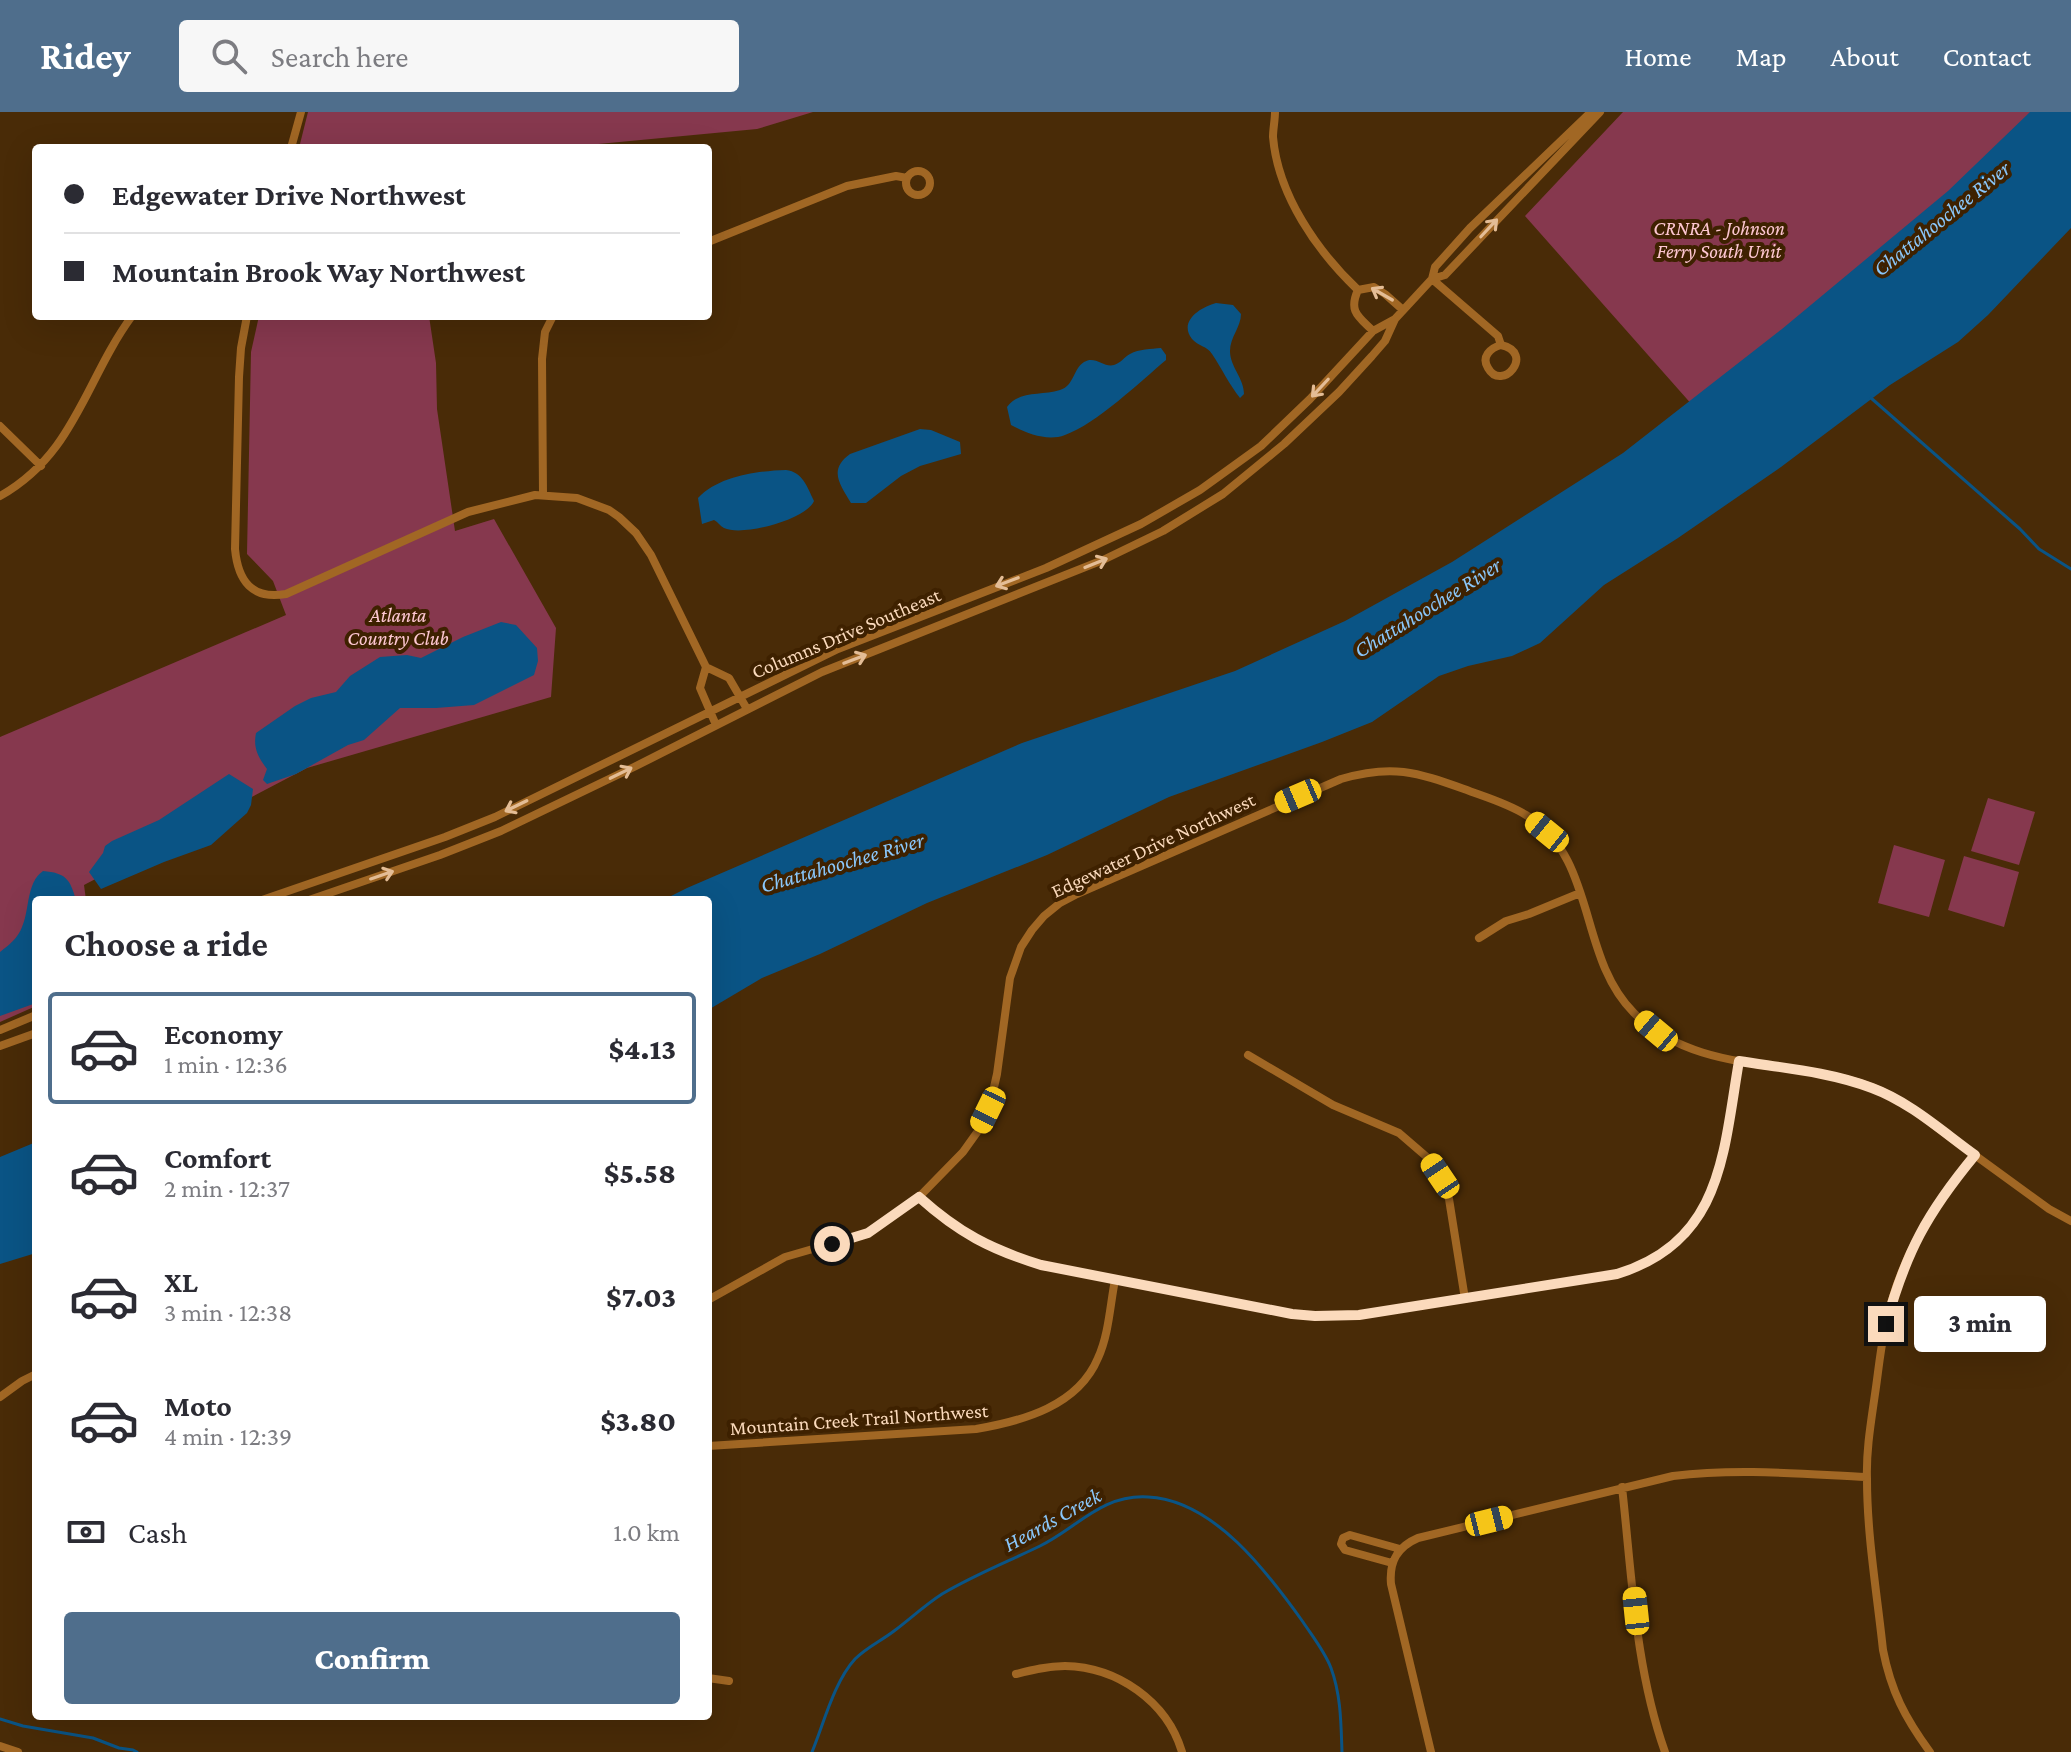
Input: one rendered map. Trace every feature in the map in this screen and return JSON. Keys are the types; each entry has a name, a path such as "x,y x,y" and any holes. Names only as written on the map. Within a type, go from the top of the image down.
{"street":[{"path":"292,144 301,112"},
{"path":"1275,112 1275,150 1295,207 1318,245 1345,279 1358,290"},
{"name":"Columns Drive Southeast","path":"321,896 501,831 822,672 1123,552 1186,518 1252,472 1314,417 1385,341 1395,319 1432,279 1435,267 1470,228 1591,112"},
{"name":"Columns Drive Southeast","path":"1432,279 1445,275 1600,112"},
{"path":"712,240 847,186 896,176 907,178"},
{"path":"1432,279 1498,336 1501,345"},
{"path":"1358,290 1374,287 1403,310"},
{"path":"1358,290 1353,309 1373,331"},
{"name":"Columns Drive Southeast","path":"274,896 495,817 838,649 1110,540 1200,490 1261,446 1373,331 1395,319"},
{"path":"0,496 18,486 41,466 67,430 130,320"},
{"path":"246,320 239,377 235,549 243,579 256,591 268,595 286,594 468,512 527,496 565,495 609,510 629,525 651,555 706,667 729,678 747,709"},
{"path":"543,494 542,359 545,332 551,320"},
{"path":"0,426 41,466"},
{"path":"706,667 700,688 716,725"},
{"name":"Edgewater Drive Northwest","path":"712,1298 785,1257 868,1233 919,1197 963,1152 988,1110 997,1074 1010,978 1021,947 1044,916 1060,903 1341,779 1364,772 1389,770 1429,776 1504,804 1527,816 1547,832 1574,873 1603,968 1633,1012 1656,1031 1679,1045 1705,1054 1841,1078 1874,1088 1904,1104 2049,1209 2071,1221"},
{"path":"1479,938 1506,921 1580,893"},
{"path":"0,1030 32,1017"},
{"path":"0,1046 32,1034"},
{"path":"1248,1055 1333,1105 1399,1133 1428,1158 1441,1178 1449,1199 1465,1299"},
{"path":"919,1197 960,1230 1003,1253 1041,1265 1292,1314 1359,1315 1617,1274 1646,1263 1672,1246 1699,1216 1715,1185 1721,1164 1739,1061"},
{"path":"1930,1752 1903,1712 1888,1673 1866,1477 1884,1332 1897,1285 1927,1218 1975,1155"},
{"name":"Mountain Creek Trail Northwest","path":"712,1446 976,1429 1029,1416 1075,1392 1090,1373 1103,1343 1115,1280"},
{"path":"0,1397 32,1376"},
{"path":"1431,1752 1391,1584 1392,1563 1400,1549 1418,1538 1673,1476 1720,1471 1866,1477"},
{"path":"1622,1487 1643,1673 1665,1752"},
{"path":"1392,1563 1345,1550 1341,1544 1343,1538 1350,1535 1400,1549"},
{"path":"1016,1674 1068,1666 1103,1672 1120,1679 1148,1698 1166,1718 1178,1737 1182,1752"},
{"path":"712,1679 729,1681"},
{"path":"0,1746 18,1752"}],"green space":[{"path":"308,112 813,112 757,129 598,144 300,144"},
{"name":"CRNRA - Johnson Ferry South Unit","path":"1623,112 2051,112 1694,407 1525,216"},
{"name":"Atlanta Country Club","path":"258,320 430,320 436,363 437,409 455,531 494,519 556,628 551,697 307,768 84,885 85,896 32,896 32,1008 0,1022 0,737 286,615 273,581 247,554 251,352"},
{"path":"1988,798 2035,812 2019,865 1971,851"},
{"path":"1894,845 1945,860 1929,917 1878,903"},
{"path":"1964,856 2019,872 2004,927 1948,910"}],"water":[{"name":"Chattahoochee River","path":"2030,112 2071,112 2071,228 1988,315 1958,342 1890,385 1781,467 1604,585 1540,643 1512,656 1439,676 1372,722 1169,797 1047,855 927,903 762,978 712,1008 712,896 671,896 1022,743 1235,671 1345,621 1452,562 1623,453 1782,329 1948,191"},
{"path":"1216,303 1233,305 1241,314 1230,351 1242,383 1244,394 1240,398 1210,351 1194,341 1188,332 1193,316"},
{"path":"1161,348 1166,360 1117,402 1077,430 1051,438 1030,434 1011,425 1007,407 1012,402 1024,396 1065,388 1084,362 1092,360 1114,365 1134,352"},
{"path":"920,429 931,430 960,442 961,454 920,466 901,476 866,503 851,503 838,477 843,460 850,454"},
{"path":"786,470 800,477 814,501 800,514 774,525 745,530 724,528 714,520 702,524 698,498 717,484 739,476"},
{"path":"501,622 516,625 537,648 538,661 534,675 474,705 400,708 364,740 348,745 296,774 267,784 263,780 267,769 257,752 256,733 295,706 311,698 336,692 350,676 380,657 407,655 421,658"},
{"path":"229,774 253,789 247,813 211,845 101,889 89,872 105,846 159,820"},
{"path":"43,871 57,873 66,878 75,896 32,896 32,1004 0,1016 0,952 20,931 31,889"},
{"path":"32,1144 32,1254 0,1264 0,1157"}],"waterway":[{"path":"1871,398 2039,549 2071,569"},
{"name":"Heards Creek","path":"812,1752 841,1679 864,1651 954,1587 1053,1539 1103,1506 1148,1497 1172,1501 1217,1525 1256,1562 1289,1603 1331,1668 1339,1699 1342,1752"},
{"name":"Heards Creek","path":"0,1719 93,1738 137,1752"}],"route":[{"path":"832,1244 868,1233 919,1197 939,1215 983,1244 1041,1265 1315,1316 1359,1315 1617,1274 1646,1263 1672,1246 1709,1200 1721,1164 1739,1061 1841,1078 1874,1088 1904,1104 1975,1155 1927,1218 1910,1251 1886,1324"}]}
